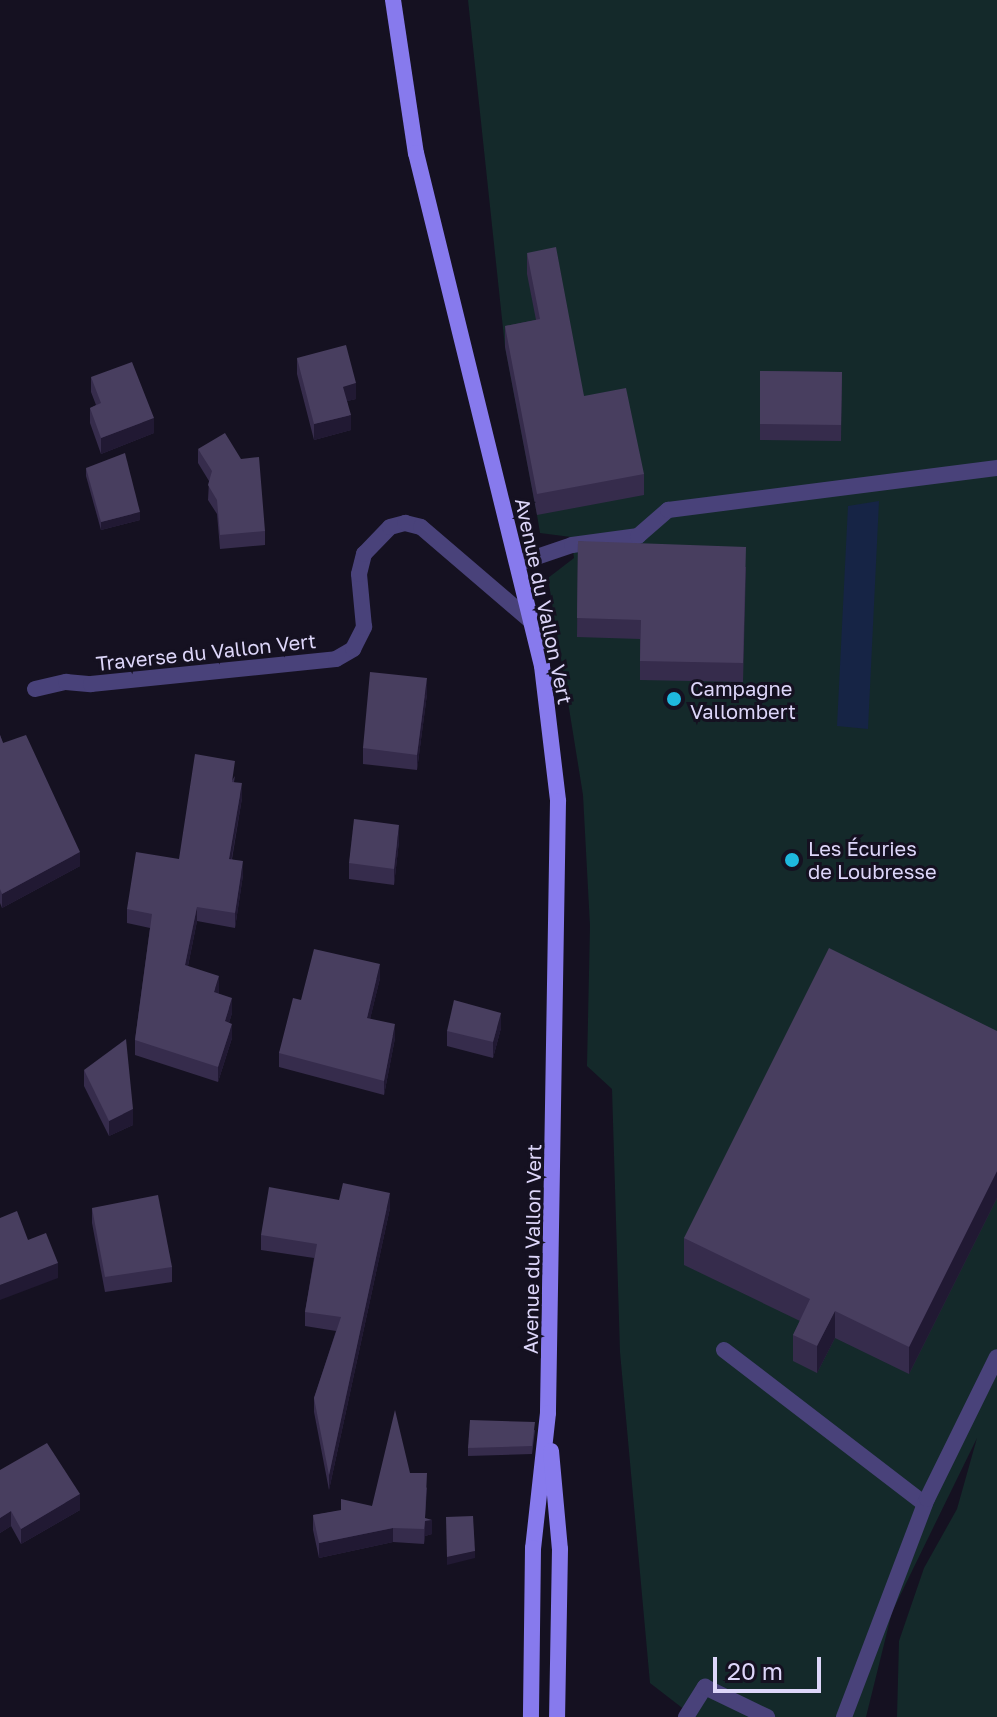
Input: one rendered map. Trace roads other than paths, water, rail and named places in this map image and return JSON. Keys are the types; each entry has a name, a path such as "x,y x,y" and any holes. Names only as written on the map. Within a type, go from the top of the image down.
{"main road":[{"name":"Avenue du Vallon Vert","path":"393,0 416,153 532,622 558,801 548,1413 533,1548 531,1717"},
{"name":"Avenue du Vallon Vert","path":"548,1413 560,1549 557,1717"}],"street":[{"path":"519,563 572,545 638,536 668,510 997,468"},
{"name":"Traverse du Vallon Vert","path":"35,689 66,682 91,684 336,659 353,649 364,627 359,574 364,554 390,527 405,523 421,527 532,622"},
{"path":"724,1350 925,1504"},
{"path":"844,1717 925,1504 997,1357"},
{"path":"686,1717 705,1687 767,1717"}],"water":[{"path":"879,501 868,729 837,726 848,506"}],"place":[{"name":"Campagne Vallombert","path":"674,699"},
{"name":"Les Écuries de Loubresse","path":"792,860"}]}
